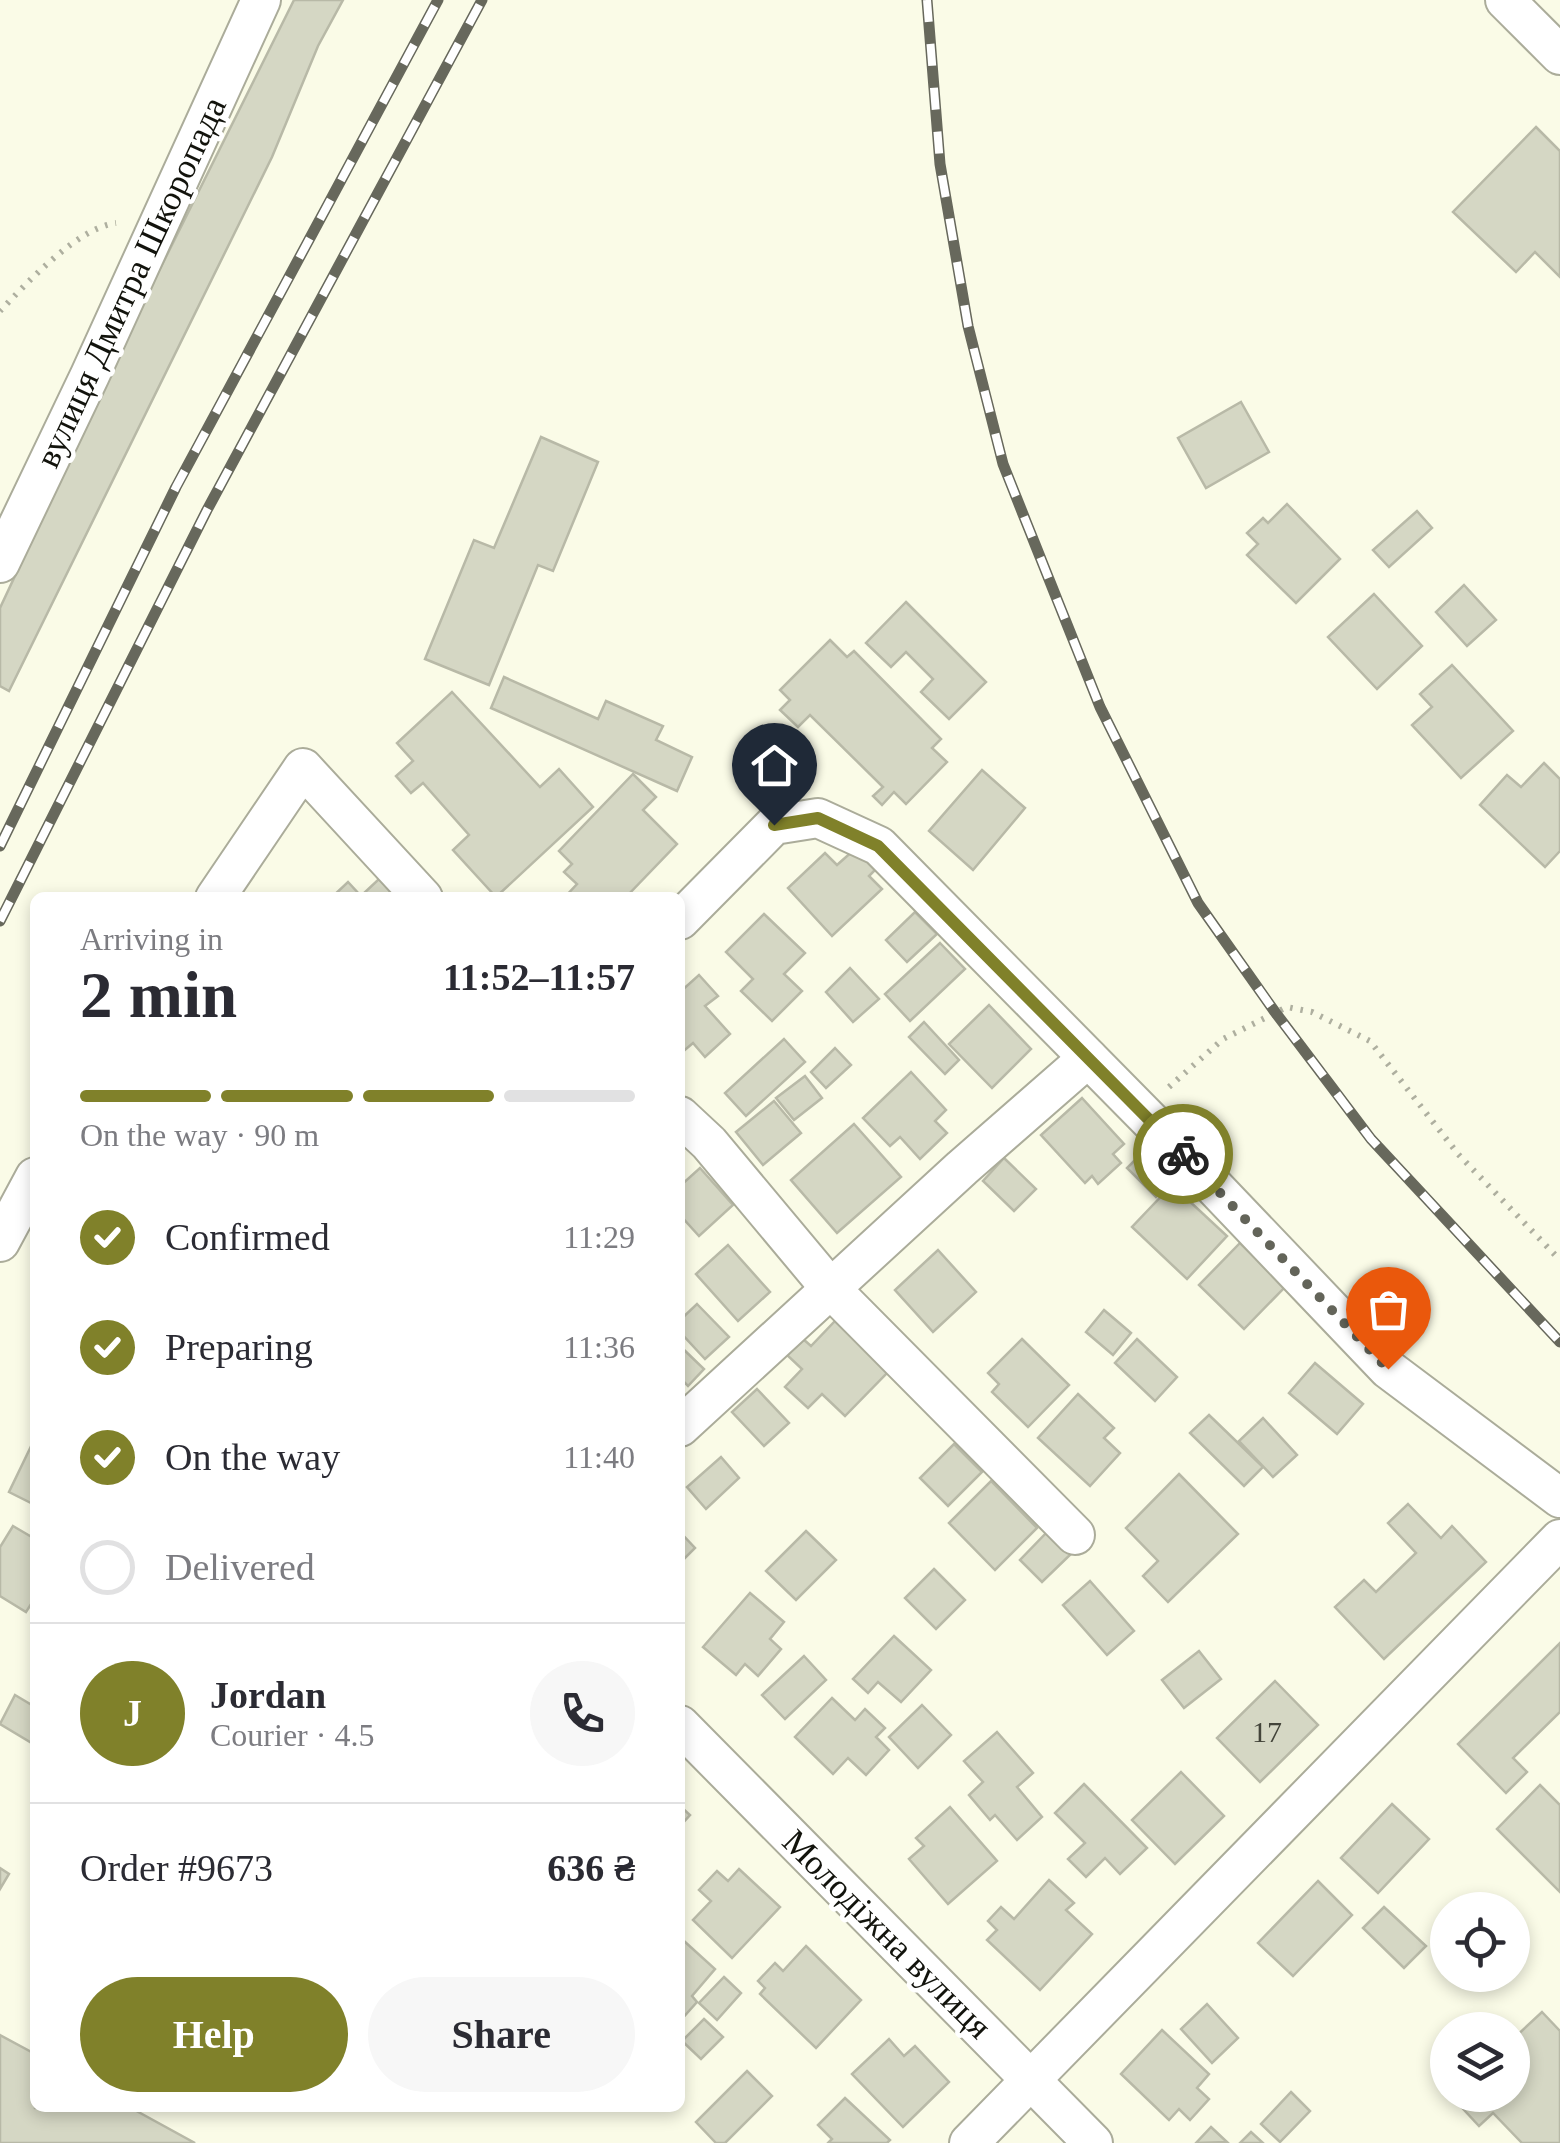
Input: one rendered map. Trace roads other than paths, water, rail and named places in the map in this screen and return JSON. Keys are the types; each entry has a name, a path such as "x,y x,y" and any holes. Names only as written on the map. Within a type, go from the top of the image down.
{"street":[{"name":"вулиця Дмитра Шкоропада","path":"0,564 261,0"},
{"path":"1505,0 1560,55"},
{"path":"219,892 303,768 417,892"},
{"path":"685,915 774,825 818,818 878,846 1388,1369 1560,1498"},
{"path":"685,1422 1088,1058"},
{"path":"685,1120 710,1143 831,1289 1075,1535"},
{"path":"0,1242 30,1186"},
{"path":"970,2143 1560,1539"},
{"name":"Молодіжна вулиця","path":"685,1731 1093,2143"}],"railway":[{"path":"0,846 176,487 438,0"},
{"path":"0,921 207,510 482,0"},
{"path":"927,0 940,164 968,326 1003,464 1100,707 1198,903 1275,1012 1371,1139 1560,1342"}]}
